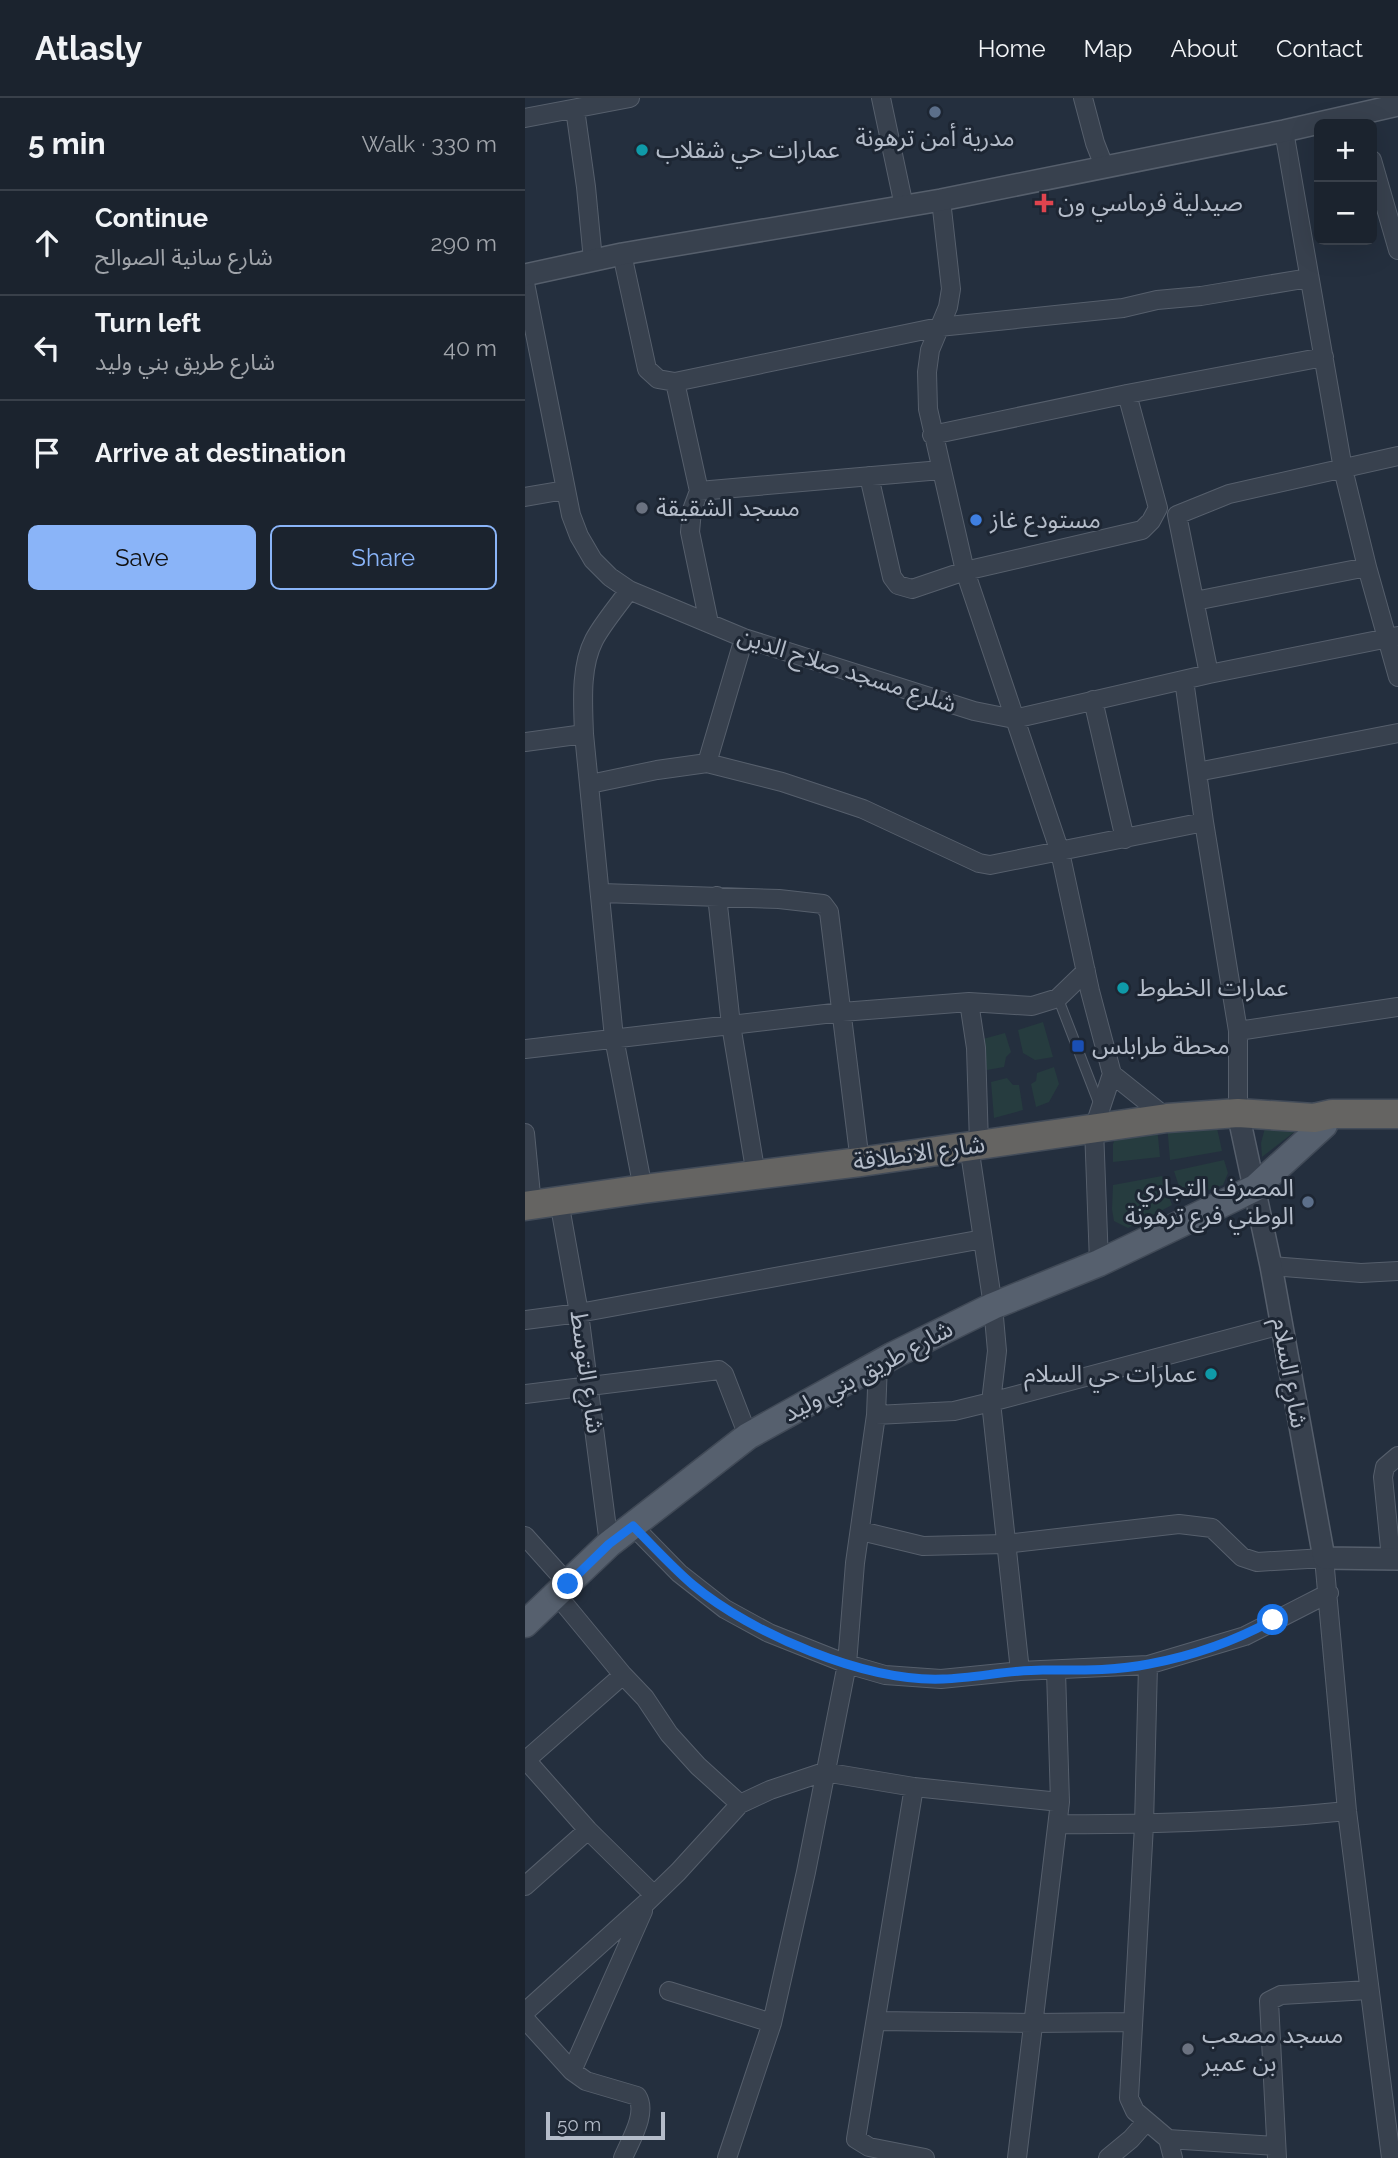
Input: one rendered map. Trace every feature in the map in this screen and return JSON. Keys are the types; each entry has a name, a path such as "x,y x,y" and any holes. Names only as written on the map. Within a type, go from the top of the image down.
{"highway":[{"name":"شارع الانطلاقة","path":"539,1204 974,1145 1097,1118 1167,1118 1238,1113 1319,1121"},
{"path":"1319,1121 1332,1114 1398,1114"},
{"path":"1319,1121 1339,1128 1398,1126"}],"main road":[{"name":"شارع طريق بني وليد","path":"525,1625 609,1544 748,1436 878,1363 993,1306 1100,1263 1255,1188 1319,1121"}],"street":[{"path":"525,118 630,98"},
{"path":"881,98 904,206"},
{"path":"1083,98 1104,166"},
{"path":"1363,119 1398,105"},
{"path":"575,109 593,260"},
{"path":"525,275 622,254 941,200 1314,127"},
{"path":"1284,131 1343,469 1367,567 1393,637 1398,677"},
{"path":"1377,177 1398,250"},
{"path":"941,200 951,289 948,307 930,350 926,372 928,409 965,570 1060,852 1112,1074 1097,1118 1100,1263"},
{"path":"622,254 647,369 658,379 675,382 939,327 1123,308 1157,300 1201,296 1309,278"},
{"name":"شلرع مسجد صلاح الدين","path":"525,283 565,490 579,536 593,561 610,578 629,590 744,638 974,711 1014,719 1209,674 1393,637"},
{"path":"932,435 1324,356"},
{"path":"675,382 699,491 692,510 691,532 709,623"},
{"path":"869,476 892,577 898,585 912,589 965,570 1142,530 1158,508 1127,394"},
{"path":"1209,674 1177,515 1229,494 1398,456"},
{"path":"699,491 941,470"},
{"path":"525,497 565,490"},
{"path":"1195,601 1367,567"},
{"path":"629,590 593,641 583,695 584,734 614,1038 643,1189"},
{"path":"707,763 744,638"},
{"path":"1184,680 1238,1031 1238,1113"},
{"path":"1093,700 1125,839"},
{"path":"1197,772 1398,733"},
{"path":"525,742 584,734"},
{"path":"590,784 707,763 782,782 863,809 979,863 1010,862 1204,822"},
{"path":"601,893 779,899 823,904 829,912 860,1162"},
{"path":"717,896 731,1025 757,1175"},
{"path":"525,1049 842,1012 969,1002 1032,1006 1058,998 1086,971"},
{"path":"969,1002 977,1048 974,1145 997,1351 991,1402 1020,1671"},
{"path":"1238,1031 1398,1007"},
{"path":"1112,1074 1167,1118"},
{"name":"شارع السلام","path":"1238,1113 1271,1266 1324,1558"},
{"name":"شارع التوسط","path":"525,1133 539,1204 579,1313 609,1544"},
{"path":"525,1320 579,1313 983,1239"},
{"path":"1271,1266 1361,1273 1398,1271"},
{"path":"876,1415 954,1411 1281,1325"},
{"path":"727,2158 772,2023 806,1872 846,1664 855,1563 876,1415 878,1363"},
{"path":"525,1394 719,1370 725,1374 748,1436"},
{"path":"861,1531 923,1546 1005,1544 1179,1524 1212,1528 1242,1557 1257,1562 1395,1558 1383,1477 1385,1467 1398,1456"},
{"path":"633,1526 680,1573 725,1609 769,1633 846,1664 885,1675 941,1679 1020,1671 1148,1665 1245,1636 1329,1593"},
{"path":"525,1536 623,1675 645,1698 669,1734 698,1766 740,1804"},
{"path":"1324,1558 1347,1811 1391,2158"},
{"path":"1148,1665 1144,1825 1132,2022 1130,2104 1146,2122 1168,2139 1276,2152 1269,2001 1281,1995 1369,1990"},
{"path":"1017,2158 1060,1802 1056,1671"},
{"path":"623,1675 525,1761 650,1899"},
{"path":"525,2012 678,1872 740,1804 769,1790 824,1772 914,1787 1060,1802"},
{"path":"914,1787 856,2139 869,2147 925,2158"},
{"path":"1058,1824 1144,1825 1253,1821 1347,1811"},
{"path":"525,1886 588,1830"},
{"path":"572,2071 650,1899"},
{"path":"669,1991 772,2023"},
{"path":"525,2019 572,2071 593,2084 637,2096 641,2102 641,2112 623,2158"},
{"path":"876,2021 1132,2022"},
{"path":"1108,2158 1146,2122"},
{"path":"1168,2139 1173,2158"}],"lane":[{"path":"1058,998 1097,1118"}],"green space":[{"path":"1043,1022 1053,1057 1035,1060 1023,1053 1018,1030"},
{"path":"1005,1033 1011,1052 1006,1057 1004,1067 987,1070 983,1039"},
{"path":"1054,1067 1059,1084 1049,1102 1036,1107 1031,1084 1036,1081 1037,1073"},
{"path":"1007,1078 1013,1085 1019,1085 1023,1110 994,1118 991,1082"},
{"path":"1167,1124 1217,1128 1222,1151 1170,1160"},
{"path":"1157,1126 1160,1157 1113,1162 1113,1144 1119,1130"},
{"path":"1302,1126 1262,1157 1261,1143 1265,1128"},
{"path":"1224,1160 1228,1173 1223,1185 1183,1199 1174,1171"},
{"path":"1162,1176 1172,1205 1128,1228 1114,1221 1113,1185"}],"place":[{"name":"مدرية أمن ترهونة","path":"935,112"},
{"name":"عمارات حي شقلاب","path":"642,150"},
{"name":"صيدلية فرماسي ون","path":"1044,203"},
{"name":"مسجد الشقيقة","path":"642,508"},
{"name":"مستودع غاز","path":"976,520"},
{"name":"عمارات الخطوط","path":"1123,988"},
{"name":"محطة طرابلس","path":"1078,1046"},
{"name":"المصرف التجاري الوطني فرع ترهونة","path":"1308,1202"},
{"name":"عمارات حي السلام","path":"1211,1374"},
{"name":"مسجد مصعب بن عمير","path":"1188,2049"}],"route":[{"path":"568,1584 609,1544 633,1526 695,1586 725,1609 769,1633 846,1664 885,1675 941,1679 1020,1671 1148,1665 1245,1636 1273,1620"}]}
